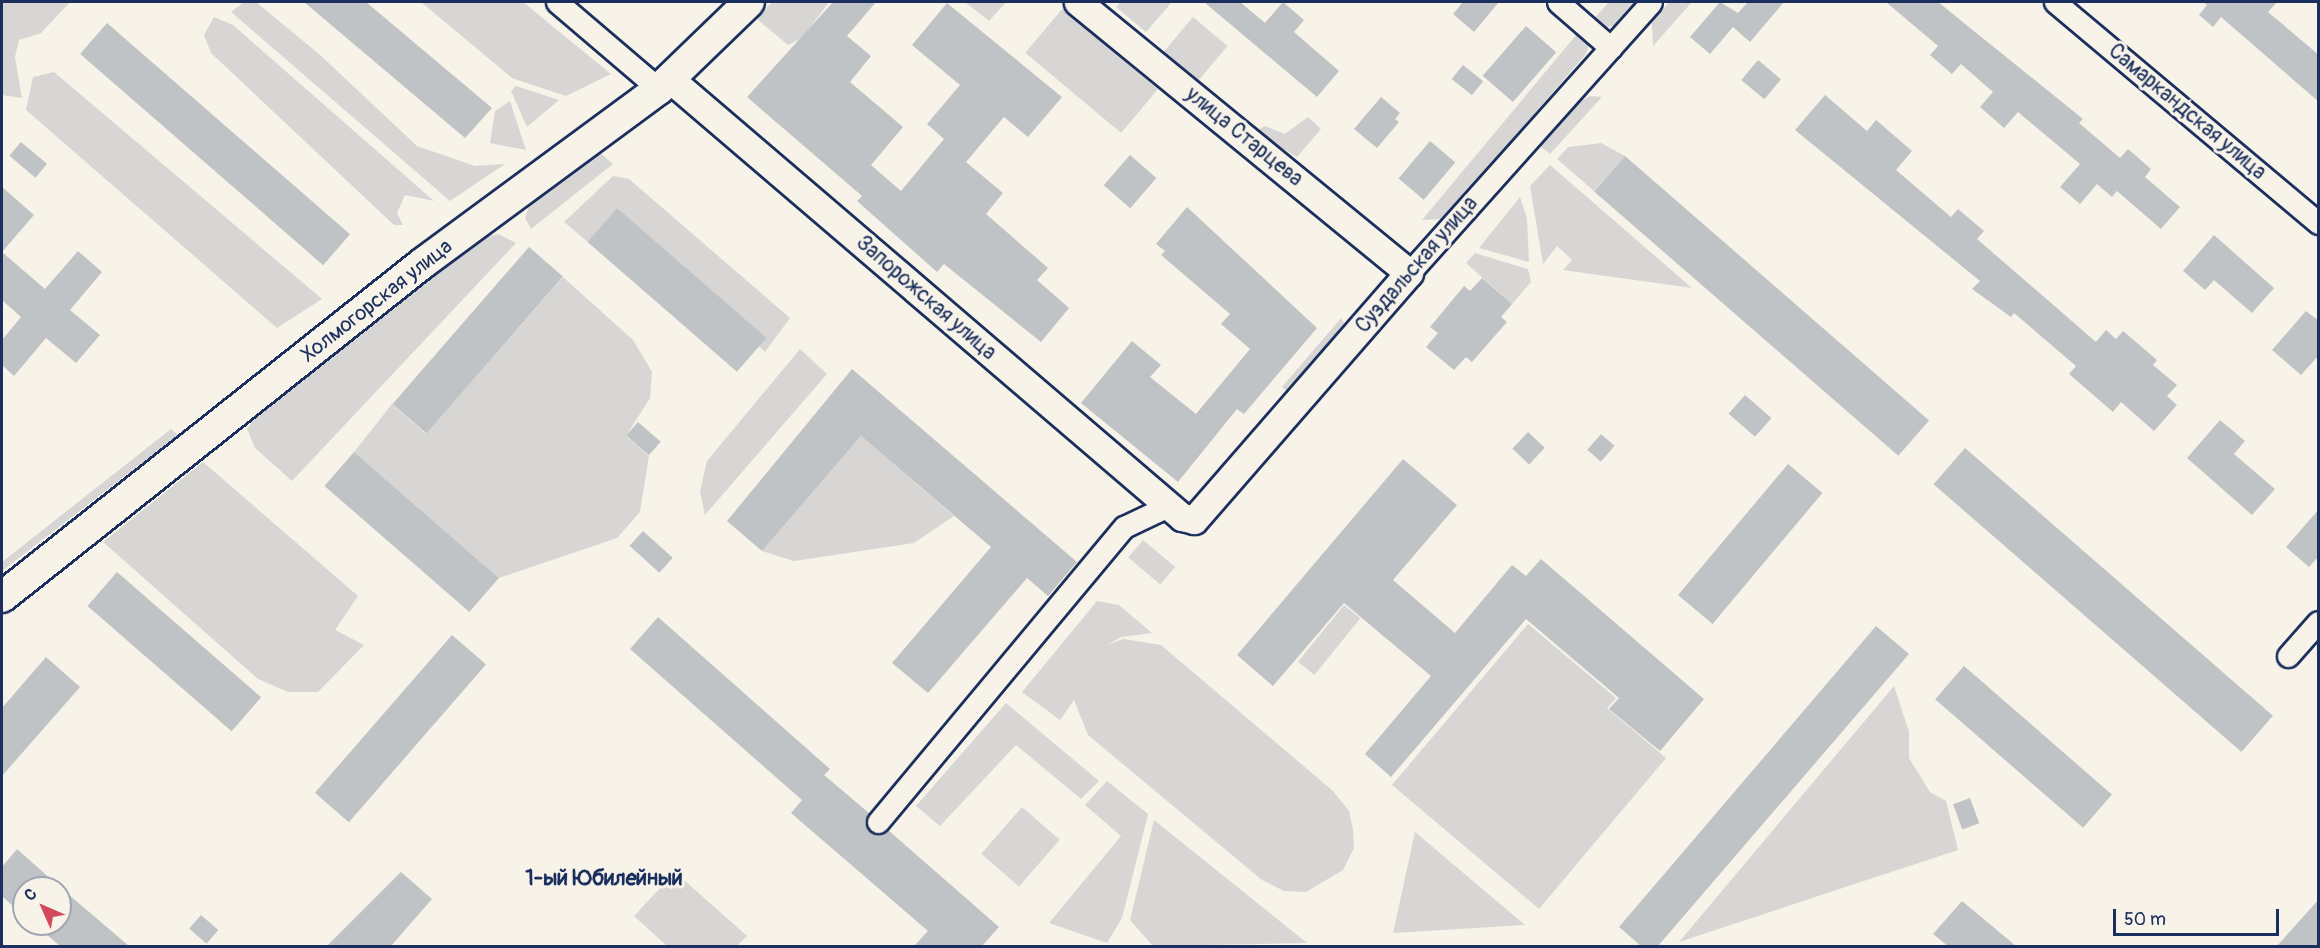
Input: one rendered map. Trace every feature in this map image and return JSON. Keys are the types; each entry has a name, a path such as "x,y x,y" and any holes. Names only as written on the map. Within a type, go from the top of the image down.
{"main road":[{"name":"Холмогорская улица","path":"2,597 423,263 665,84 749,2"}],"street":[{"name":"Запорожская улица","path":"557,2 665,84 1175,512"},
{"name":"улица Старцева","path":"1078,2 1409,273"},
{"path":"1558,2 1611,48"},
{"name":"Суздальская улица","path":"1175,512 1194,520 1203,514 1409,273 1651,2"},
{"name":"Самаркандская улица","path":"2055,2 2319,224"},
{"path":"878,822 1124,527 1175,512"},
{"path":"2288,656 2319,622"}],"shaded area":[{"path":"2,2 70,2 41,33 19,40 15,57 22,98 2,95"},
{"path":"244,2 256,2 319,54 417,146 475,166 505,164 450,201 231,12"},
{"path":"421,2 523,2 611,74 566,96 512,78"},
{"path":"772,2 829,2 802,38 788,45 757,19"},
{"path":"965,2 1006,2 989,21"},
{"path":"1121,2 1172,2 1146,32 1116,7"},
{"path":"1609,2 1635,2 1615,25 1600,29 1591,22"},
{"path":"1669,2 1692,2 1653,46 1652,23"},
{"path":"1062,9 1158,89 1121,133 1025,53"},
{"path":"214,17 233,25 434,201 405,195 397,213 403,225 394,225 211,53 204,35"},
{"path":"1193,17 1227,46 1197,83 1162,54"},
{"path":"1582,28 1590,43 1586,54 1452,209 1440,219 1422,220"},
{"path":"54,72 322,299 277,328 26,110 33,77"},
{"path":"516,86 559,100 527,127 511,91"},
{"path":"1590,96 1602,97 1550,154 1538,144 1570,108"},
{"path":"510,101 526,150 490,143 495,111"},
{"path":"1308,117 1321,129 1297,157 1254,132 1265,126 1285,134"},
{"path":"1601,143 1625,156 1594,191 1557,159 1568,147"},
{"path":"598,151 613,164 531,229 525,218 530,203"},
{"path":"1550,165 1692,288 1563,270 1572,260 1557,246 1543,264 1530,186"},
{"path":"613,176 629,179 790,318 765,352 617,208 588,242 564,222"},
{"path":"1520,197 1527,218 1529,262 1479,248"},
{"path":"498,234 516,243 292,481 255,448 247,429 257,415 475,240"},
{"path":"1475,253 1528,269 1531,282 1512,304 1466,263"},
{"path":"563,277 633,340 652,372 650,398 626,436 649,456 640,512 617,538 499,578 354,452 392,404 426,434"},
{"path":"1341,318 1346,326 1292,396 1282,387"},
{"path":"800,349 827,374 705,515 700,491 707,461"},
{"path":"171,429 178,435 2,571 2,562"},
{"path":"861,436 954,516 914,543 794,561 762,551"},
{"path":"203,462 358,596 335,630 364,645 318,692 288,692 258,679 103,542"},
{"path":"1143,540 1175,567 1160,585 1128,558"},
{"path":"1097,601 1119,605 1152,633 1121,637 1107,645 1123,639 1161,645 1333,791 1349,811 1353,829 1354,848 1343,870 1306,892 1284,891 1262,880 1088,735 1074,700 1060,720 1022,692"},
{"path":"1344,605 1360,618 1314,675 1298,662"},
{"path":"1528,624 1616,698 1607,708 1666,758 1539,909 1392,785"},
{"path":"1894,686 1909,732 1909,758 1930,792 1946,801 1958,850 1679,942"},
{"path":"1006,703 1099,781 1081,799 1016,745 940,826 916,806"},
{"path":"1107,781 1148,814 1122,918 1107,943 1049,923 1121,836 1085,805"},
{"path":"1022,807 1060,840 1019,887 981,854"},
{"path":"1154,820 1307,943 1153,946 1130,920"},
{"path":"1415,832 1525,925 1393,933"},
{"path":"675,872 747,936 737,946 667,946 634,916"}],"building":[{"path":"304,2 366,2 492,108 465,138"},
{"path":"833,2 876,2 847,36 871,56 850,82 903,127 871,165 901,191 944,139 927,124 960,85 912,45 947,3 1062,97 1028,137 1004,117 966,162 1003,193 986,214 1048,268 1037,280 1069,308 1041,342 944,264 937,272 857,201 862,196 747,97"},
{"path":"1204,2 1240,2 1265,23 1283,2 1304,20 1294,32 1339,71 1317,97"},
{"path":"1463,2 1499,2 1474,32 1453,14"},
{"path":"1720,2 1738,13 1748,2 1784,2 1750,42 1733,27 1710,54 1690,37"},
{"path":"1886,2 1938,2 2083,119 2079,123 2120,158 2128,149 2151,169 2145,177 2180,207 2161,229 2117,191 2112,197 2097,184 2080,204 2060,187 2080,164 2018,112 2004,128 1980,107 1993,92 1961,64 1952,74 1930,55 1938,46"},
{"path":"2203,2 2277,2 2268,12 2319,55 2319,102 2221,17 2213,27 2199,15 2207,5"},
{"path":"107,23 350,234 323,265 80,54"},
{"path":"1526,26 1556,52 1513,102 1483,76"},
{"path":"1758,60 1781,79 1764,99 1741,80"},
{"path":"1463,65 1483,81 1472,95 1452,79"},
{"path":"1825,95 1867,131 1876,120 1912,151 1896,170 1951,217 1958,209 1984,231 1977,239 2096,342 2106,330 2116,339 2123,331 2157,360 2153,365 2177,385 2167,396 2177,405 2154,431 2121,402 2113,412 2069,374 2076,366 2014,313 2011,317 1972,289 1980,281 1795,130"},
{"path":"1381,97 1400,113 1395,119 1399,122 1377,148 1354,129"},
{"path":"1430,141 1455,162 1424,200 1399,179"},
{"path":"21,142 47,164 35,178 9,156"},
{"path":"1130,155 1156,178 1130,208 1104,185"},
{"path":"1625,156 1929,420 1898,456 1594,191"},
{"path":"2,187 34,215 2,252"},
{"path":"1187,207 1317,328 1244,414 1237,409 1178,482 1081,403 1132,341 1161,365 1150,377 1196,414 1250,349 1221,324 1230,314 1161,255 1165,251 1156,244"},
{"path":"617,208 766,338 737,372 587,242"},
{"path":"2214,235 2274,288 2252,313 2214,280 2205,290 2183,271"},
{"path":"529,247 563,277 427,434 393,404"},
{"path":"78,251 102,272 70,310 100,335 76,363 46,338 14,376 2,365 2,340 21,317 2,300 2,252 45,289"},
{"path":"1482,278 1512,304 1501,317 1507,322 1472,362 1466,357 1454,370 1426,347 1438,333 1430,327 1464,286 1470,291"},
{"path":"2306,311 2319,321 2319,355 2301,375 2272,350"},
{"path":"852,369 1077,562 1048,596 1027,578 928,693 892,663 991,547 861,436 762,551 727,521"},
{"path":"1745,395 1771,418 1755,437 1729,414"},
{"path":"2220,420 2245,441 2234,454 2275,489 2252,515 2187,458"},
{"path":"638,422 661,442 649,455 626,436"},
{"path":"1528,432 1545,448 1529,465 1512,449"},
{"path":"1601,434 1615,446 1601,462 1587,450"},
{"path":"1965,448 2273,716 2241,752 1934,484"},
{"path":"354,452 499,578 469,612 324,486"},
{"path":"1403,459 1457,505 1393,580 1455,633 1512,565 1526,576 1541,559 1704,699 1660,751 1609,709 1619,698 1526,619 1391,777 1365,754 1431,676 1344,603 1273,686 1237,655"},
{"path":"1788,464 1822,493 1713,624 1678,595"},
{"path":"2319,509 2319,556 2309,567 2286,547"},
{"path":"643,531 673,558 659,573 630,546"},
{"path":"117,572 261,697 232,731 87,606"},
{"path":"658,617 830,769 824,775 869,813 869,831 888,830 999,927 982,946 914,946 928,931 791,813 802,800 630,649"},
{"path":"1876,626 1909,654 1658,946 1641,946 1619,927"},
{"path":"452,635 486,665 349,822 315,793"},
{"path":"46,657 80,687 2,776 2,708"},
{"path":"1964,666 2112,795 2083,828 1935,699"},
{"path":"1970,798 1979,823 1962,830 1953,804"},
{"path":"17,849 47,876 12,876 12,905 2,896 2,867"},
{"path":"401,872 432,899 391,946 327,946"},
{"path":"72,897 129,946 60,946 48,936 72,936"},
{"path":"2319,899 2319,946 2277,946"},
{"path":"1962,901 2016,946 1948,946 1933,934"},
{"path":"201,915 218,930 207,944 189,929"}],"district":[{"name":"1-ый Юбилейный","path":"604,879"}]}
